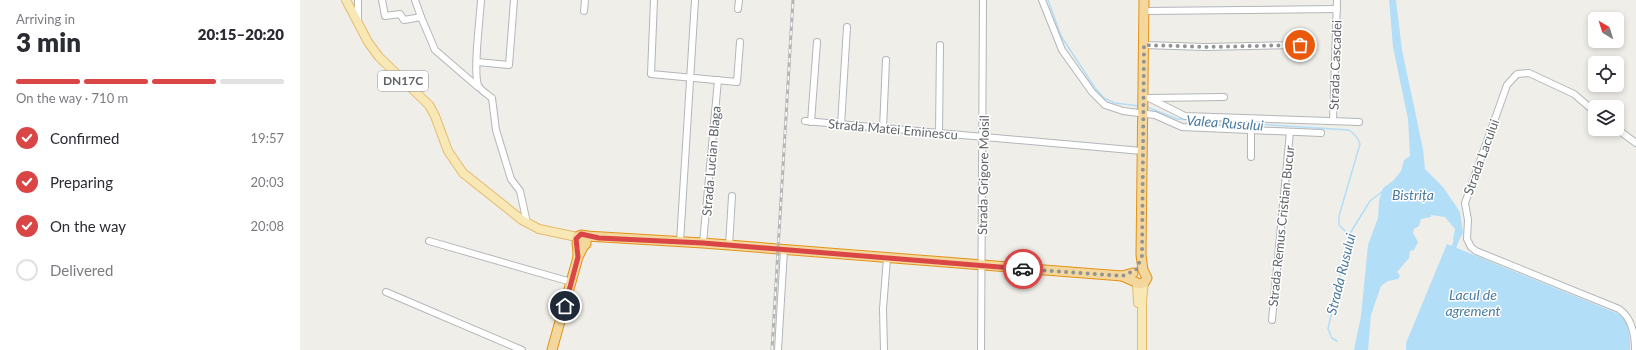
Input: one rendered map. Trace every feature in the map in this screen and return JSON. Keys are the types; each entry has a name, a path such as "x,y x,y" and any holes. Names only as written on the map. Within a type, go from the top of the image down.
{"highway":[{"path":"1138,277 1142,256 1142,151 1145,105 1144,0"},
{"name":"DN17C","path":"580,240 599,238 703,243 981,266 1138,277"},
{"path":"552,350 578,257 580,240"}],"main road":[{"name":"DN17C","path":"346,0 379,58 429,105 435,116 448,151 464,173 477,186 527,223 539,229 580,240"},
{"path":"1138,277 1138,350"},
{"path":"1138,277 1142,300 1142,350"}],"street":[{"path":"358,0 358,22"},
{"path":"382,0 385,16 400,14 404,20 421,17"},
{"path":"415,0 435,50 492,98 496,130 511,178 520,191 527,223"},
{"path":"480,88 476,70 481,0"},
{"path":"477,62 509,65 514,0"},
{"path":"584,11 585,0"},
{"path":"654,0 650,74 737,82 740,42"},
{"name":"Strada Lucian Blaga","path":"680,242 695,0"},
{"path":"738,9 739,0"},
{"name":"Strada Grigore Moisil","path":"981,350 984,138 983,0"},
{"path":"1042,0 1062,50 1098,100 1105,106 1114,109 1224,97"},
{"name":"Strada Cascadei","path":"1333,122 1337,0"},
{"name":"Strada Cascadei","path":"1144,11 1337,9"},
{"path":"841,124 847,27"},
{"name":"Strada Matei Eminescu","path":"817,42 808,121 939,134 1142,151"},
{"path":"939,134 940,45"},
{"path":"1144,45 1206,47 1300,45"},
{"path":"883,128 886,60"},
{"name":"Strada Lacului","path":"1588,106 1574,94 1533,74 1524,72 1513,77 1507,85 1466,196 1465,202 1468,220 1467,239 1471,247 1476,251 1619,308 1627,316 1630,322 1635,338 1635,350"},
{"name":"Strada Lucian Blaga","path":"703,243 718,80"},
{"path":"1145,105 1156,116 1182,126 1251,131 1321,133"},
{"name":"Strada Cascadei","path":"1145,105 1185,116 1359,122"},
{"path":"1251,131 1251,157"},
{"name":"Strada Remus Cristian Bucur","path":"1272,320 1290,132"},
{"path":"1624,134 1636,143"},
{"path":"729,246 732,196"},
{"path":"429,241 571,282"},
{"path":"778,350 784,250"},
{"path":"884,350 883,309 887,258"},
{"path":"386,292 522,350"}],"water":[{"name":"Bistrița","path":"1389,0 1396,0 1402,50 1423,149 1425,169 1443,187 1460,212 1463,233 1458,242 1453,240 1455,229 1445,217 1431,215 1431,217 1421,219 1419,226 1414,229 1413,233 1418,242 1414,250 1410,251 1409,258 1397,272 1400,276 1398,279 1388,281 1381,286 1371,315 1368,350 1354,350 1361,316 1368,245 1378,218 1379,201 1383,188 1393,181 1401,171 1404,160 1410,156 1408,119 1393,47"},
{"name":"Lacul de agrement","path":"1447,244 1619,314 1623,317 1627,325 1630,350 1406,350 1406,343"}],"waterway":[{"name":"Valea Rusului","path":"1048,0 1061,36 1095,88 1104,98 1115,103 1139,106"},
{"name":"Valea Rusului","path":"1147,107 1177,119 1349,130 1356,136 1360,144 1339,216 1339,225 1349,235"},
{"name":"Strada Rusului","path":"1337,341 1332,338 1328,329 1349,235 1370,201 1383,191"},
{"path":"1454,247 1458,236"}],"railway":[{"path":"772,350 793,0"}],"way so far":[{"path":"1023,269 1122,276 1133,273 1136,270 1142,256 1144,45 1206,47 1300,45"}],"route":[{"path":"565,306 578,257 576,239 577,236 581,234 599,238 703,243 1023,269"}]}
